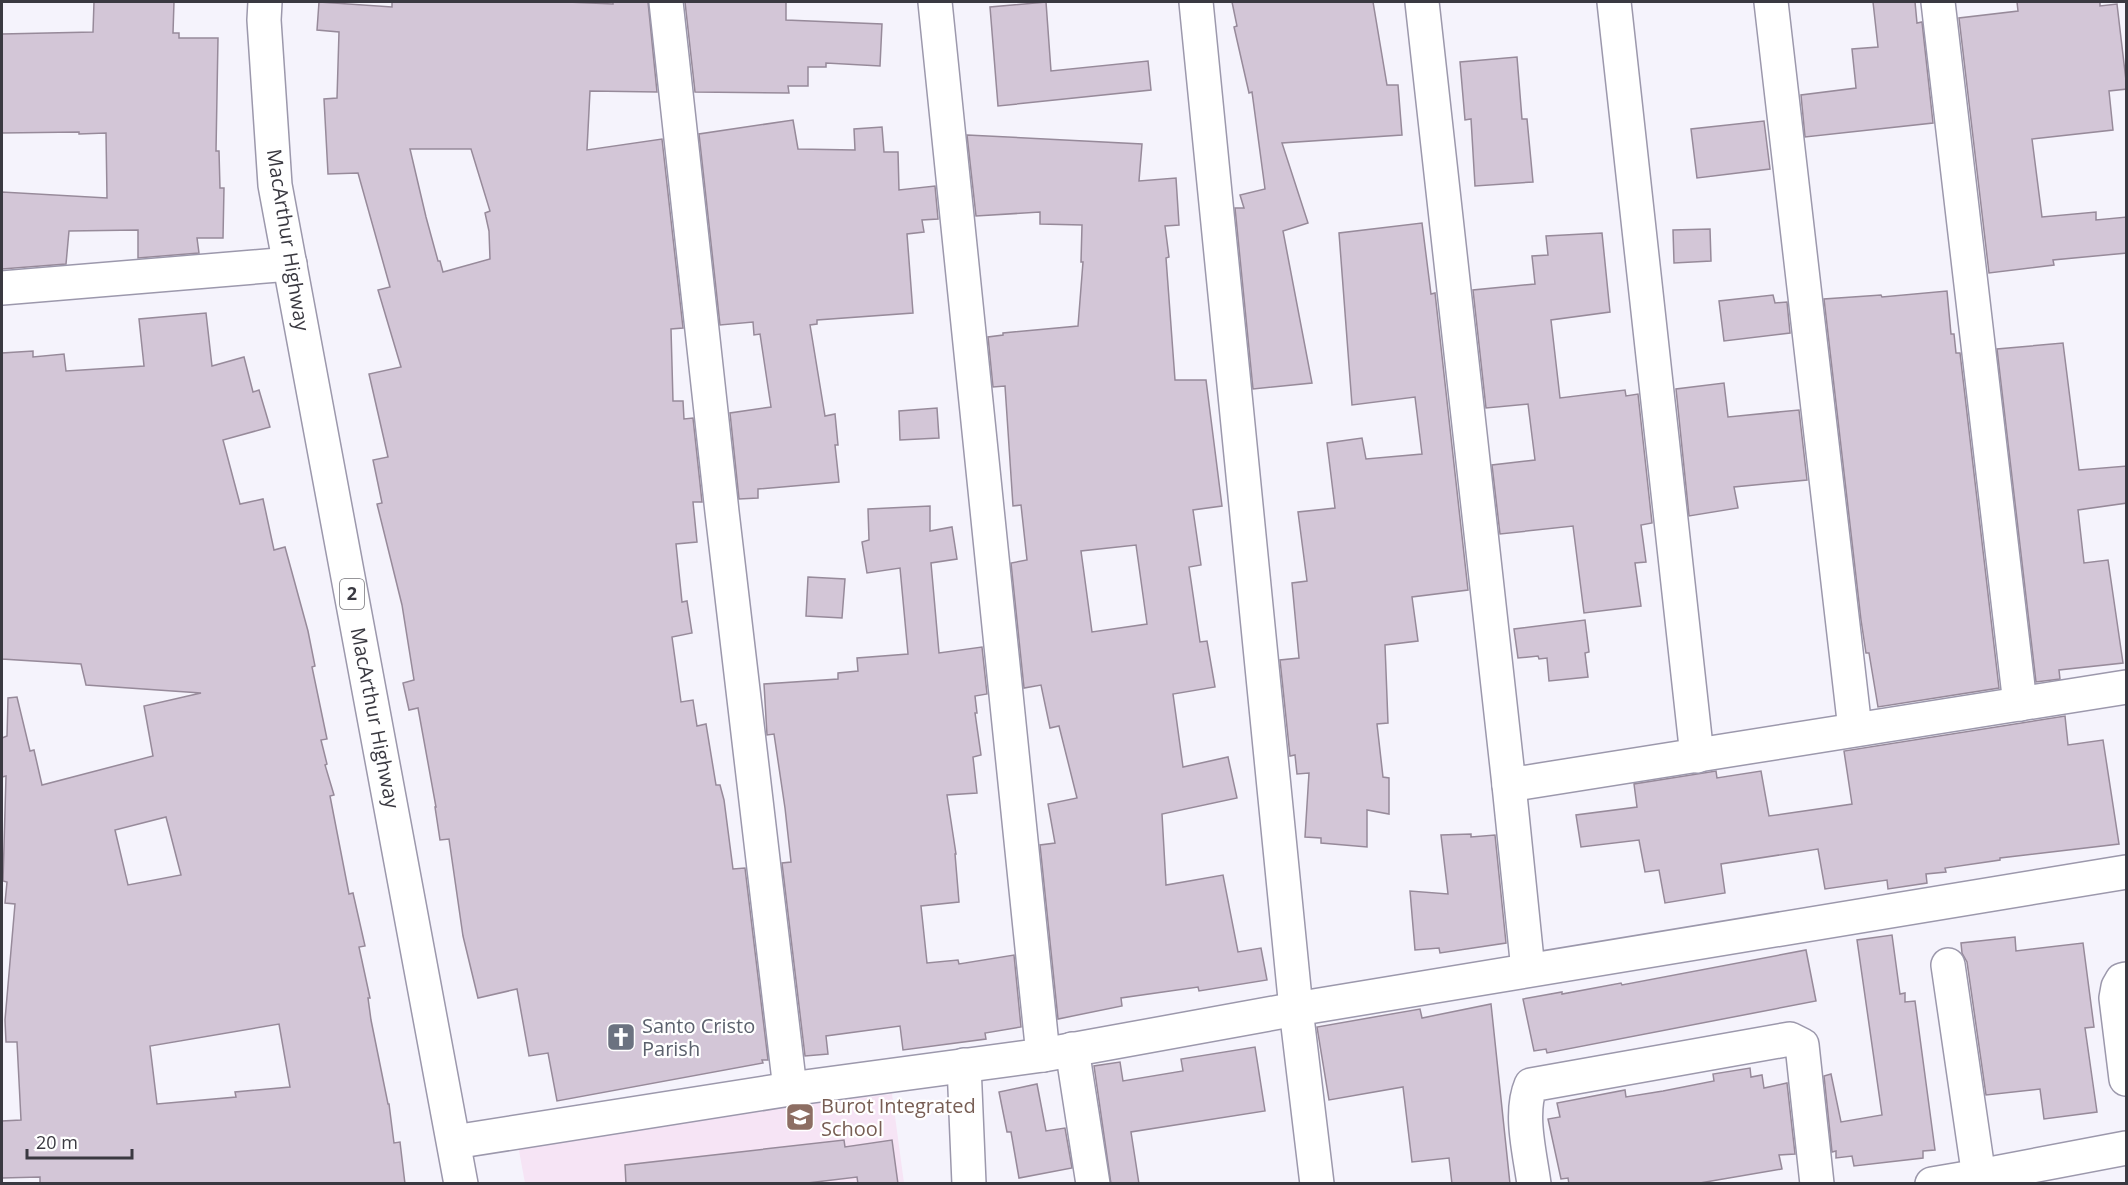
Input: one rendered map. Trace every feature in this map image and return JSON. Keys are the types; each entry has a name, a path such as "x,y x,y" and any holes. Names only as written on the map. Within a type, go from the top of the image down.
{"main road":[{"name":"MacArthur Highway","path":"265,2 264,20 275,185 461,1184"},
{"path":"666,2 722,512 790,1089"},
{"path":"935,2 1058,1052 1093,1184"},
{"path":"1196,2 1296,1009 1317,1184"},
{"path":"1422,2 1528,970"},
{"path":"1614,2 1697,756"},
{"path":"1771,2 1855,729"},
{"path":"1938,2 2020,704"},
{"path":"2,288 291,264"},
{"path":"1509,785 2127,687"},
{"path":"454,1142 790,1089 1058,1052 1296,1009 2127,872"},
{"path":"1948,966 1980,1180"},
{"path":"2127,980 2122,980 2116,998 2127,1079"},
{"path":"1534,1184 1525,1111 1526,1097 1531,1086 1790,1039 1802,1045 1817,1184"},
{"path":"964,1065 969,1184"},
{"path":"1932,1184 1980,1180 2127,1148"}],"shaded area":[{"name":"Burot Integrated School","path":"892,1094 904,1183 525,1183 517,1140"}],"building":[{"path":"94,2 174,2 173,33 179,33 179,38 218,38 216,151 219,151 220,188 224,188 223,238 197,238 199,253 138,258 138,230 69,231 66,264 2,269 2,192 107,198 106,133 2,133 2,34 93,32"},
{"path":"319,2 392,7 392,2 613,4 613,2 648,2 657,92 590,91 587,150 662,139 683,328 671,329 673,401 683,401 684,419 693,418 702,502 693,502 697,542 676,544 682,602 687,601 692,633 672,637 681,702 693,700 697,726 706,724 716,785 720,785 724,800 733,869 745,868 768,1060 762,1060 763,1063 557,1101 548,1053 529,1056 517,989 478,998 463,936 449,839 440,840 418,708 409,710 403,683 414,680 402,605 377,504 382,503 373,460 388,457 369,374 401,367 378,290 390,287 358,173 328,174 324,99 337,98 339,32 317,30","holes":["410,149 471,149 490,211 485,213 489,231 490,259 443,272 426,217"]},
{"path":"685,2 786,2 786,20 882,24 880,66 826,63 826,67 808,67 808,86 788,86 789,93 695,92"},
{"path":"1046,2 1051,71 1148,61 1151,90 998,106 990,7"},
{"path":"1232,2 1373,2 1387,85 1398,85 1402,135 1282,143 1308,223 1283,231 1312,383 1253,389 1235,208 1244,208 1240,195 1265,189 1252,92 1249,93 1234,27 1237,26"},
{"path":"1873,2 1915,2 1917,23 1922,22 1933,123 1805,137 1801,95 1856,88 1852,49 1878,47"},
{"path":"2017,2 2100,2 2100,6 2117,4 2127,89 2109,91 2113,130 2032,139 2042,217 2096,212 2096,220 2127,217 2127,253 2053,260 2054,265 1989,273 1959,18 2018,11"},
{"path":"1517,57 1522,119 1527,119 1533,182 1475,186 1471,119 1465,120 1460,62"},
{"path":"793,120 798,149 855,150 854,129 882,127 884,152 898,152 899,190 935,186 938,219 922,220 924,232 907,234 913,313 817,320 817,324 810,325 825,416 835,414 838,445 835,445 839,482 758,489 758,498 739,499 730,413 771,407 760,334 754,335 753,322 720,325 699,134"},
{"path":"1764,121 1770,169 1697,178 1691,129"},
{"path":"967,135 1142,144 1139,181 1176,178 1179,225 1165,226 1169,257 1166,258 1175,380 1206,380 1222,506 1193,510 1201,565 1189,567 1200,642 1207,641 1215,687 1173,694 1183,767 1228,757 1237,798 1162,814 1166,885 1223,875 1238,952 1261,948 1267,980 1199,991 1198,987 1121,998 1122,1006 1058,1019 1040,845 1055,843 1048,804 1077,798 1059,726 1050,728 1041,685 1024,688 1011,563 1027,560 1021,505 1013,506 1005,386 993,387 988,337 1003,335 1003,333 1078,326 1083,262 1081,262 1082,225 1040,224 1040,212 976,216","holes":["1136,545 1147,624 1092,632 1081,551"]},
{"path":"1422,223 1431,294 1435,293 1468,590 1412,597 1418,641 1385,645 1388,723 1377,724 1383,777 1389,778 1389,814 1367,810 1367,847 1321,843 1321,838 1305,837 1309,773 1297,774 1295,755 1290,756 1280,660 1299,658 1292,583 1307,581 1298,512 1335,508 1327,443 1362,438 1366,459 1422,454 1415,397 1352,405 1339,233"},
{"path":"1710,229 1711,261 1674,263 1673,230"},
{"path":"1602,233 1610,312 1551,320 1560,398 1625,390 1626,396 1638,394 1652,523 1641,525 1646,562 1635,563 1641,606 1584,613 1573,526 1500,534 1492,465 1535,460 1528,404 1486,408 1473,290 1535,284 1532,256 1548,255 1546,236"},
{"path":"1947,291 1951,334 1954,334 1956,353 1960,353 1999,688 1878,707 1861,620 1824,299"},
{"path":"1773,295 1775,303 1787,302 1790,333 1724,341 1719,301"},
{"path":"206,313 212,366 244,357 253,392 259,390 270,427 223,440 240,504 263,499 274,550 285,547 308,631 315,666 312,667 327,739 321,740 327,764 325,765 334,795 330,796 349,894 353,893 365,946 359,947 370,998 368,998 371,1020 389,1104 394,1143 400,1142 405,1184 40,1184 40,1177 2,1178 2,1121 21,1120 17,1042 6,1042 5,1020 15,904 5,903 7,882 3,881 6,776 2,777 2,738 7,736 8,698 17,697 30,751 34,750 42,785 153,756 144,706 201,693 86,685 81,664 2,659 2,353 33,351 33,357 64,354 66,371 144,366 139,319","holes":["166,817 181,875 128,885 115,830","279,1024 290,1087 235,1092 236,1097 157,1104 150,1046"]},
{"path":"2063,343 2079,470 2127,466 2127,503 2078,510 2084,563 2108,560 2123,663 2059,670 2060,679 2036,682 1997,349"},
{"path":"1724,383 1728,417 1799,410 1807,480 1734,487 1738,508 1689,516 1676,389"},
{"path":"937,408 939,438 900,440 899,411"},
{"path":"930,506 930,531 952,527 957,559 931,563 939,653 982,647 987,694 975,696 981,755 973,757 977,793 947,795 956,854 959,902 921,906 927,963 958,960 959,964 1014,955 1021,1027 985,1033 986,1039 903,1050 900,1026 826,1036 828,1054 805,1056 782,863 791,862 774,734 767,735 764,684 838,679 838,673 858,671 857,658 908,654 900,568 867,573 862,542 869,540 868,509"},
{"path":"808,577 845,579 842,618 806,616"},
{"path":"1585,620 1589,652 1585,653 1588,677 1549,681 1547,658 1539,659 1538,656 1518,658 1514,629"},
{"path":"2065,716 2068,745 2103,740 2119,844 2000,858 2000,860 1945,868 1946,872 1926,874 1927,883 1888,889 1887,880 1825,889 1818,849 1721,864 1725,893 1665,903 1659,870 1645,872 1639,840 1581,847 1576,815 1637,807 1634,784 1716,771 1717,778 1761,771 1769,816 1852,804 1844,751"},
{"path":"1471,834 1471,837 1495,835 1506,943 1440,953 1439,948 1415,950 1410,891 1448,894 1441,835"},
{"path":"1892,935 1900,994 1905,993 1905,1002 1915,1001 1935,1150 1923,1151 1923,1158 1854,1166 1852,1156 1836,1158 1836,1151 1832,1152 1824,1076 1831,1074 1841,1122 1882,1115 1857,940"},
{"path":"2015,937 2016,951 2083,943 2094,1027 2085,1028 2097,1112 2044,1119 2040,1089 1986,1095 1967,962 1962,953 1961,943"},
{"path":"1806,950 1816,1001 1547,1053 1546,1049 1534,1051 1523,999 1621,983 1622,985"},
{"path":"1491,1004 1510,1184 1452,1184 1449,1158 1412,1162 1403,1087 1329,1100 1317,1027 1420,1009 1422,1018"},
{"path":"1255,1047 1265,1111 1131,1132 1139,1184 1111,1184 1094,1066 1120,1062 1123,1081 1183,1071 1181,1059"},
{"path":"1750,1068 1751,1077 1762,1075 1764,1088 1787,1083 1795,1154 1779,1155 1782,1169 1694,1184 1569,1184 1568,1178 1561,1179 1548,1119 1560,1117 1557,1103 1625,1090 1626,1097 1663,1091 1714,1081 1713,1074"},
{"path":"1037,1084 1046,1131 1065,1128 1072,1168 1019,1178 1011,1132 1007,1132 999,1092"},
{"path":"844,1140 845,1147 892,1140 898,1184 858,1184 857,1177 799,1184 626,1184 625,1165"}],"place":[{"name":"Santo Cristo Parish","path":"621,1037"},
{"name":"Burot Integrated School","path":"800,1117"}]}
